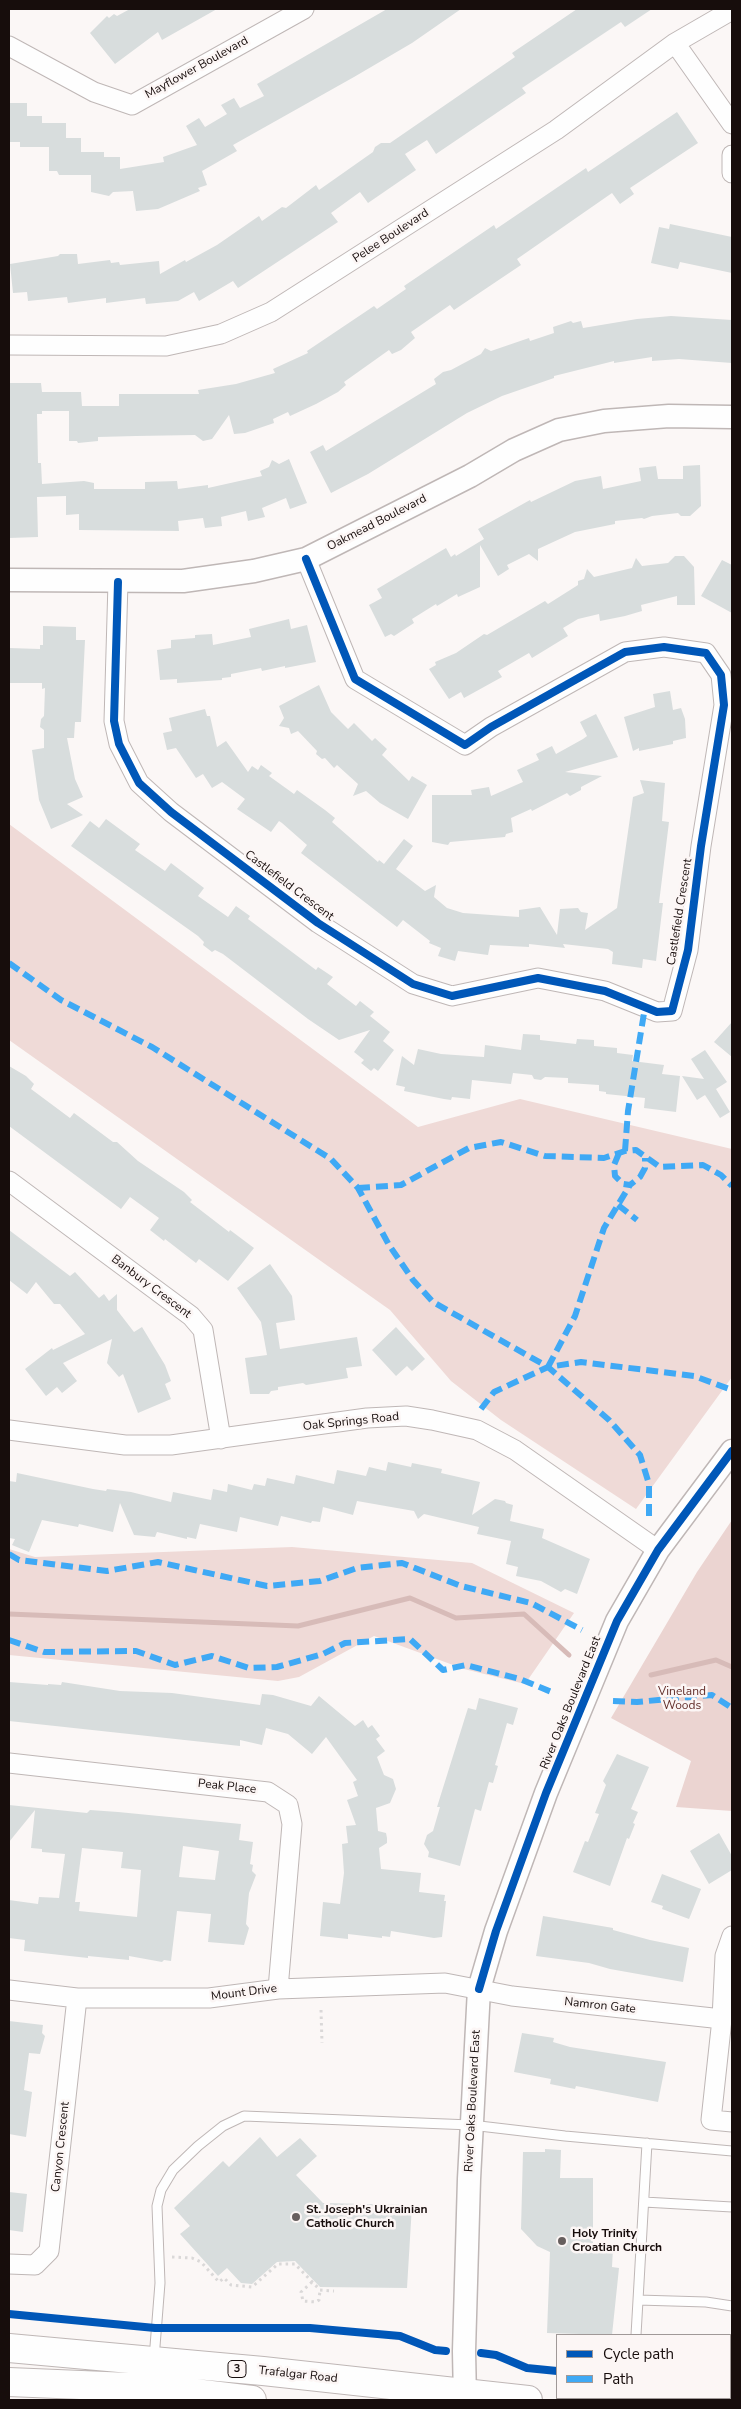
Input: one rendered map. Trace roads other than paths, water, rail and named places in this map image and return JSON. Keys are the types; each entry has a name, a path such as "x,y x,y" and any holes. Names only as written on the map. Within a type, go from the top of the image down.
{"main road":[{"name":"Trafalgar Road","path":"9,2348 154,2361 465,2397 528,2400"},
{"path":"9,2382 154,2388 252,2400"}],"street":[{"name":"Mayflower Boulevard","path":"9,46 94,92 132,105 304,9"},
{"name":"Pelee Boulevard","path":"9,345 166,346 222,334 263,316 556,130 676,43 732,10"},
{"path":"676,43 732,124"},
{"path":"732,155 732,174"},
{"name":"Oakmead Boulevard","path":"9,580 183,581 254,571 306,559 470,476 514,450 559,430 604,421 669,416 732,417"},
{"name":"Castlefield Crescent","path":"118,582 114,722 118,744 139,783 171,812 318,923 413,984 452,996 538,978 605,991 657,1012 672,1011 688,950 701,846 724,705 721,675 706,653 664,647 625,652 491,727 465,745 355,679 306,559"},
{"name":"Banbury Crescent","path":"9,1181 191,1316 203,1330 221,1438"},
{"name":"Oak Springs Road","path":"9,1430 125,1445 171,1445 366,1418 406,1416 477,1430 515,1450 658,1550"},
{"name":"River Oaks Boulevard East","path":"465,2397 464,2351 471,2125 479,1990 500,1922 578,1713 617,1621 658,1550 732,1450"},
{"name":"Peak Place","path":"9,1763 268,1792 288,1805 292,1824 278,1989"},
{"path":"732,1936 726,1956 722,2019 711,2120 732,2122"},
{"name":"Mount Drive","path":"9,1990 77,1998 210,1998 278,1989 444,1983 479,1990"},
{"name":"Namron Gate","path":"479,1990 512,1996 722,2019"},
{"name":"Canyon Crescent","path":"9,2264 35,2265 49,2252 77,1998"}],"lane":[{"path":"154,2361 160,2283 157,2206 161,2190 173,2170 223,2126 244,2116 471,2125 732,2151"},
{"path":"636,2334 647,2143"},
{"path":"644,2202 732,2207"},
{"path":"638,2300 706,2302 732,2306"}],"waterway":[{"path":"9,1614 298,1626 410,1598 456,1618 524,1614 569,1655"},
{"path":"651,1675 716,1660 732,1667"}],"place":[{"name":"St. Joseph's Ukrainian Catholic Church","path":"296,2217"},
{"name":"Holy Trinity Croatian Church","path":"562,2241"}],"park label":[{"name":"Vineland Woods","path":"682,1699"}]}
